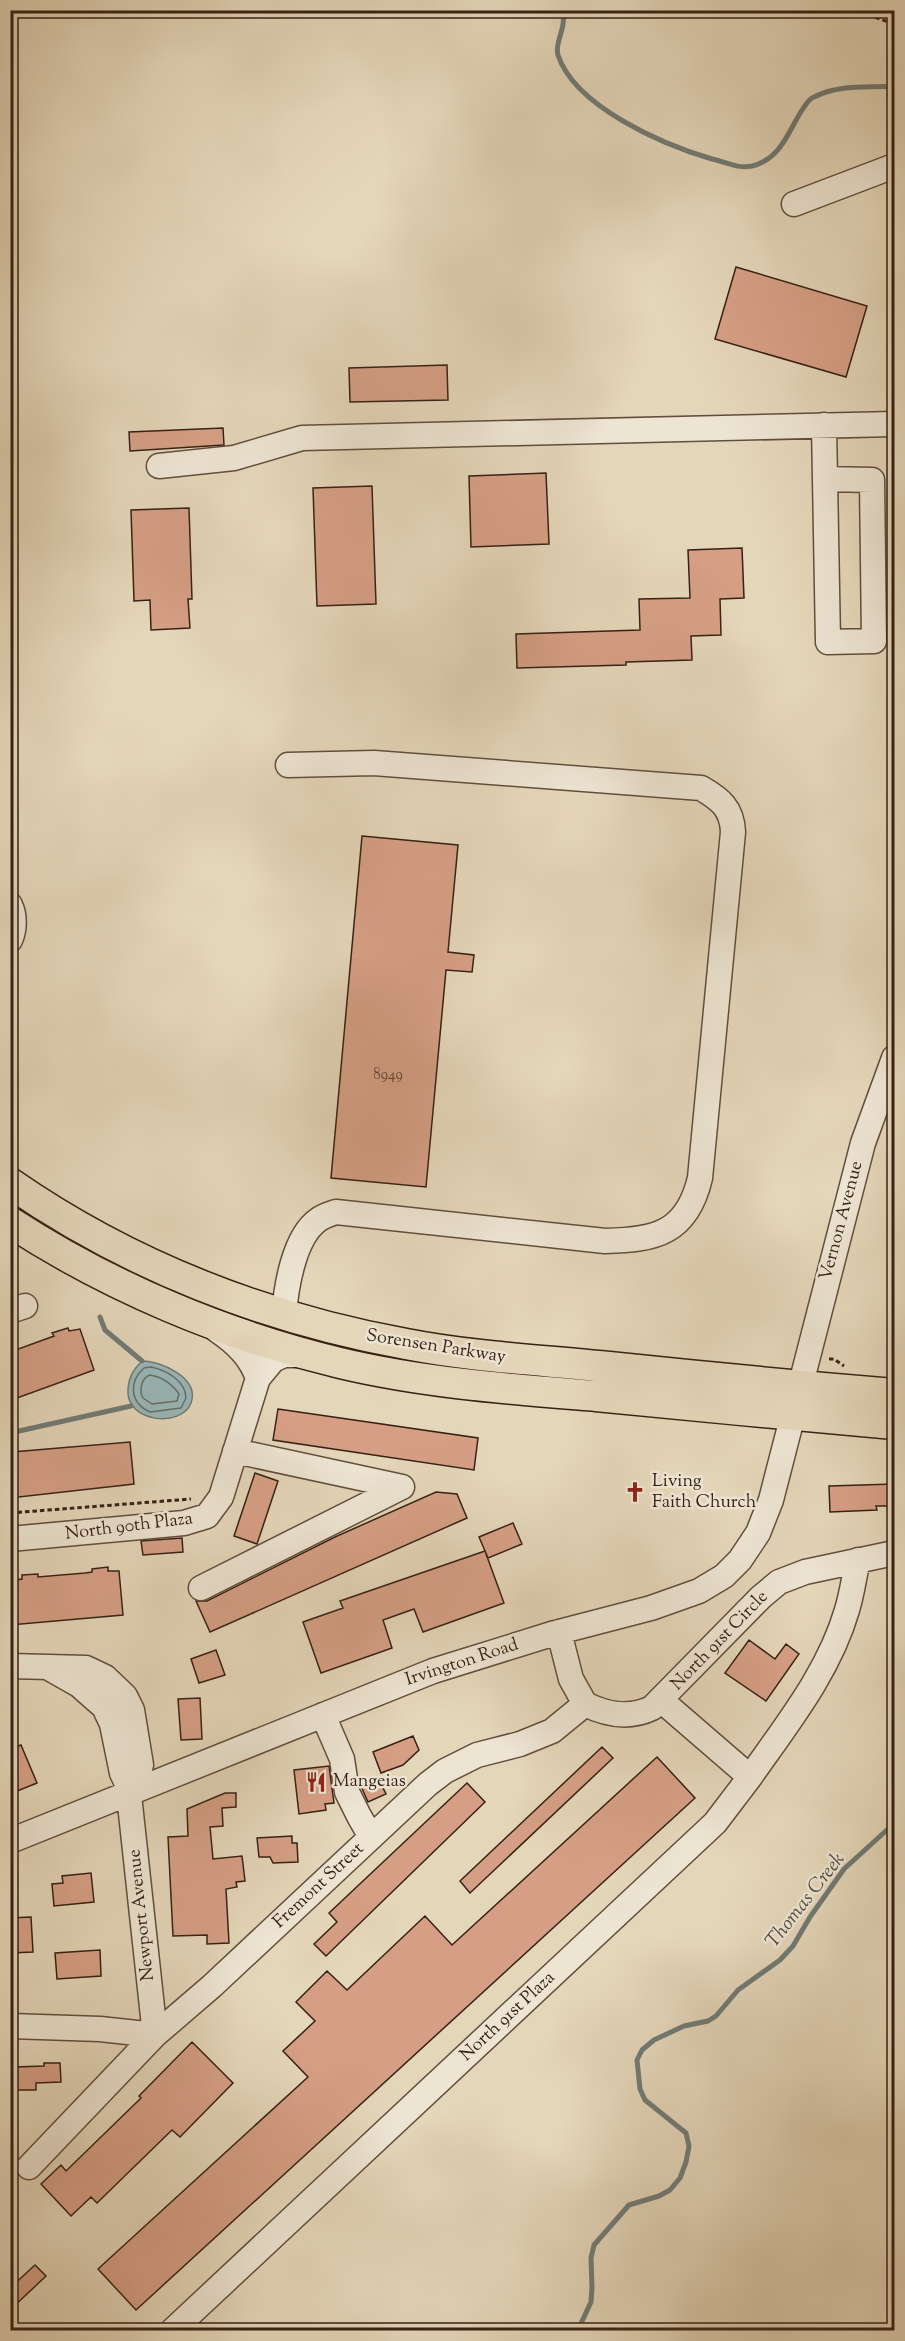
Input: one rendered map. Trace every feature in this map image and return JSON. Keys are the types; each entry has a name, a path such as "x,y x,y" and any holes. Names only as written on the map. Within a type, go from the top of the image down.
{"main road":[{"name":"Sorensen Parkway","path":"10,1183 64,1217 142,1259 209,1289 284,1315 351,1333 472,1355 796,1400 894,1424"},
{"name":"Sorensen Parkway","path":"10,1222 123,1285 204,1321 310,1354 379,1371 456,1383 796,1400 894,1394"}],"street":[{"path":"794,204 894,166"},
{"path":"159,466 234,459 302,438 894,424"},
{"path":"824,425 828,642 874,641 872,480 825,479"},
{"path":"284,1315 286,1293 295,1256 309,1229 319,1219 336,1212 605,1241 639,1240 659,1233 678,1222 695,1200 700,1178 733,832 732,820 719,799 701,788 374,763 288,765"},
{"path":"10,905 13,911 13,933 10,940"},
{"name":"Vernon Avenue","path":"796,1400 863,1143 894,1058"},
{"path":"204,1321 240,1348 258,1378 273,1360 284,1355 310,1354"},
{"name":"North 90th Plaza","path":"10,1539 197,1521 207,1516 221,1497 258,1378"},
{"name":"Irvington Road","path":"10,1841 433,1671 559,1632 651,1608 692,1594 716,1582 733,1568 758,1533 771,1500 796,1400"},
{"path":"201,1588 402,1487 235,1451"},
{"name":"North 91st Circle","path":"585,1704 600,1712 622,1715 642,1713 662,1701 761,1597 779,1582 805,1572 894,1553"},
{"name":"North 91st Plaza","path":"172,2331 715,1823 808,1694 832,1648 847,1611 858,1560"},
{"path":"559,1632 571,1679 585,1704"},
{"name":"Newport Avenue","path":"10,1666 47,1667 79,1685 104,1707 112,1724 122,1773 130,1794 155,2035"},
{"path":"662,1701 750,1777"},
{"name":"Fremont Street","path":"29,2167 155,2035 212,1986 445,1771 477,1755 520,1744 552,1731 566,1722 585,1704"},
{"path":"323,1715 342,1759 347,1791 358,1816 371,1837"},
{"path":"10,2026 100,2029 155,2035"}],"path":[{"path":"854,10 894,24"},
{"path":"10,1513 192,1498"}],"water":[{"path":"142,1361 159,1364 184,1379 190,1386 192,1394 191,1403 186,1411 166,1419 144,1415 135,1409 129,1400 128,1389 132,1374"}],"building":[{"path":"736,267 867,306 846,377 715,339"},
{"path":"447,365 448,400 350,402 349,368"},
{"path":"223,428 224,445 130,451 129,432"},
{"path":"546,473 549,544 471,547 469,476"},
{"path":"372,486 376,604 317,606 313,488"},
{"path":"189,508 192,599 188,599 190,628 151,630 150,600 134,601 131,510"},
{"path":"742,548 744,598 720,599 721,635 691,636 692,660 626,662 626,665 517,668 516,634 640,630 639,599 690,598 688,550"},
{"path":"362,836 458,845 448,952 474,955 472,972 446,970 426,1187 331,1178"},
{"path":"68,1328 69,1331 80,1329 94,1370 17,1398 16,1393 10,1395 10,1352 54,1336 52,1333"},
{"path":"278,1409 478,1438 474,1470 273,1440"},
{"path":"130,1442 134,1484 10,1498 12,1452"},
{"path":"255,1473 278,1481 257,1544 234,1536"},
{"path":"894,1484 894,1506 876,1506 877,1510 830,1512 829,1486"},
{"path":"436,1492 457,1494 467,1518 210,1632 196,1601 207,1601 335,1537"},
{"path":"513,1523 522,1544 488,1558 479,1537"},
{"path":"182,1538 183,1552 143,1555 141,1541"},
{"path":"485,1551 504,1603 423,1632 414,1609 383,1620 392,1648 321,1673 303,1622 343,1608 340,1601"},
{"path":"108,1567 108,1571 119,1571 123,1615 10,1625 10,1581 22,1579 22,1575 38,1574 38,1577 85,1573 92,1572 92,1569"},
{"path":"749,1640 775,1659 786,1644 799,1654 766,1701 725,1673"},
{"path":"216,1650 225,1675 199,1683 191,1659"},
{"path":"200,1698 202,1739 181,1740 178,1699"},
{"path":"413,1736 419,1750 403,1765 381,1773 373,1752"},
{"path":"21,1745 37,1783 10,1794 10,1749"},
{"path":"602,1747 613,1758 470,1893 460,1881"},
{"path":"657,1757 695,1798 136,2310 98,2269 308,2077 283,2051 315,2021 296,2002 327,1971 347,1990 425,1916 452,1945"},
{"name":"Mangeias","path":"329,1766 334,1803 325,1804 326,1810 299,1814 294,1770"},
{"path":"377,1776 386,1794 368,1802 360,1784"},
{"path":"467,1783 485,1802 326,1956 314,1944 337,1922 329,1913"},
{"path":"225,1793 236,1793 236,1807 222,1808 223,1826 210,1827 213,1859 242,1856 245,1881 236,1882 237,1887 226,1889 229,1943 207,1944 207,1935 173,1936 168,1837 188,1836 187,1809"},
{"path":"292,1836 292,1843 297,1843 298,1862 273,1863 270,1857 259,1857 257,1838"},
{"path":"91,1873 94,1902 54,1906 52,1884 63,1883 62,1876"},
{"path":"31,1917 33,1952 10,1953 10,1918"},
{"path":"100,1950 101,1976 57,1979 55,1953"},
{"path":"192,2042 233,2083 180,2137 172,2130 97,2203 91,2197 71,2216 41,2184 61,2165 66,2171 141,2098 139,2096"},
{"path":"44,2063 60,2063 61,2082 36,2083 36,2090 10,2090 10,2073 15,2072 15,2067 44,2066"},
{"path":"35,2265 46,2276 10,2310 10,2288"}],"waterway":[{"path":"563,10 557,51 568,74 582,91 623,121 647,134 692,153 736,166 752,166 777,151 812,98 843,88 894,86"},
{"path":"100,1317 105,1330 142,1361"},
{"path":"10,1433 131,1406"},
{"name":"Thomas Creek","path":"578,2330 591,2302 591,2258 594,2245 629,2205 659,2196 670,2190 680,2178 686,2162 689,2146 686,2133 645,2100 640,2089 637,2060 642,2050 654,2040 684,2026 708,2021 716,2016 738,1990 780,1960 793,1946 810,1917 844,1869 894,1826"}],"place":[{"name":"Living Faith Church","path":"635,1492"},
{"name":"Mangeias","path":"316,1782"}]}
